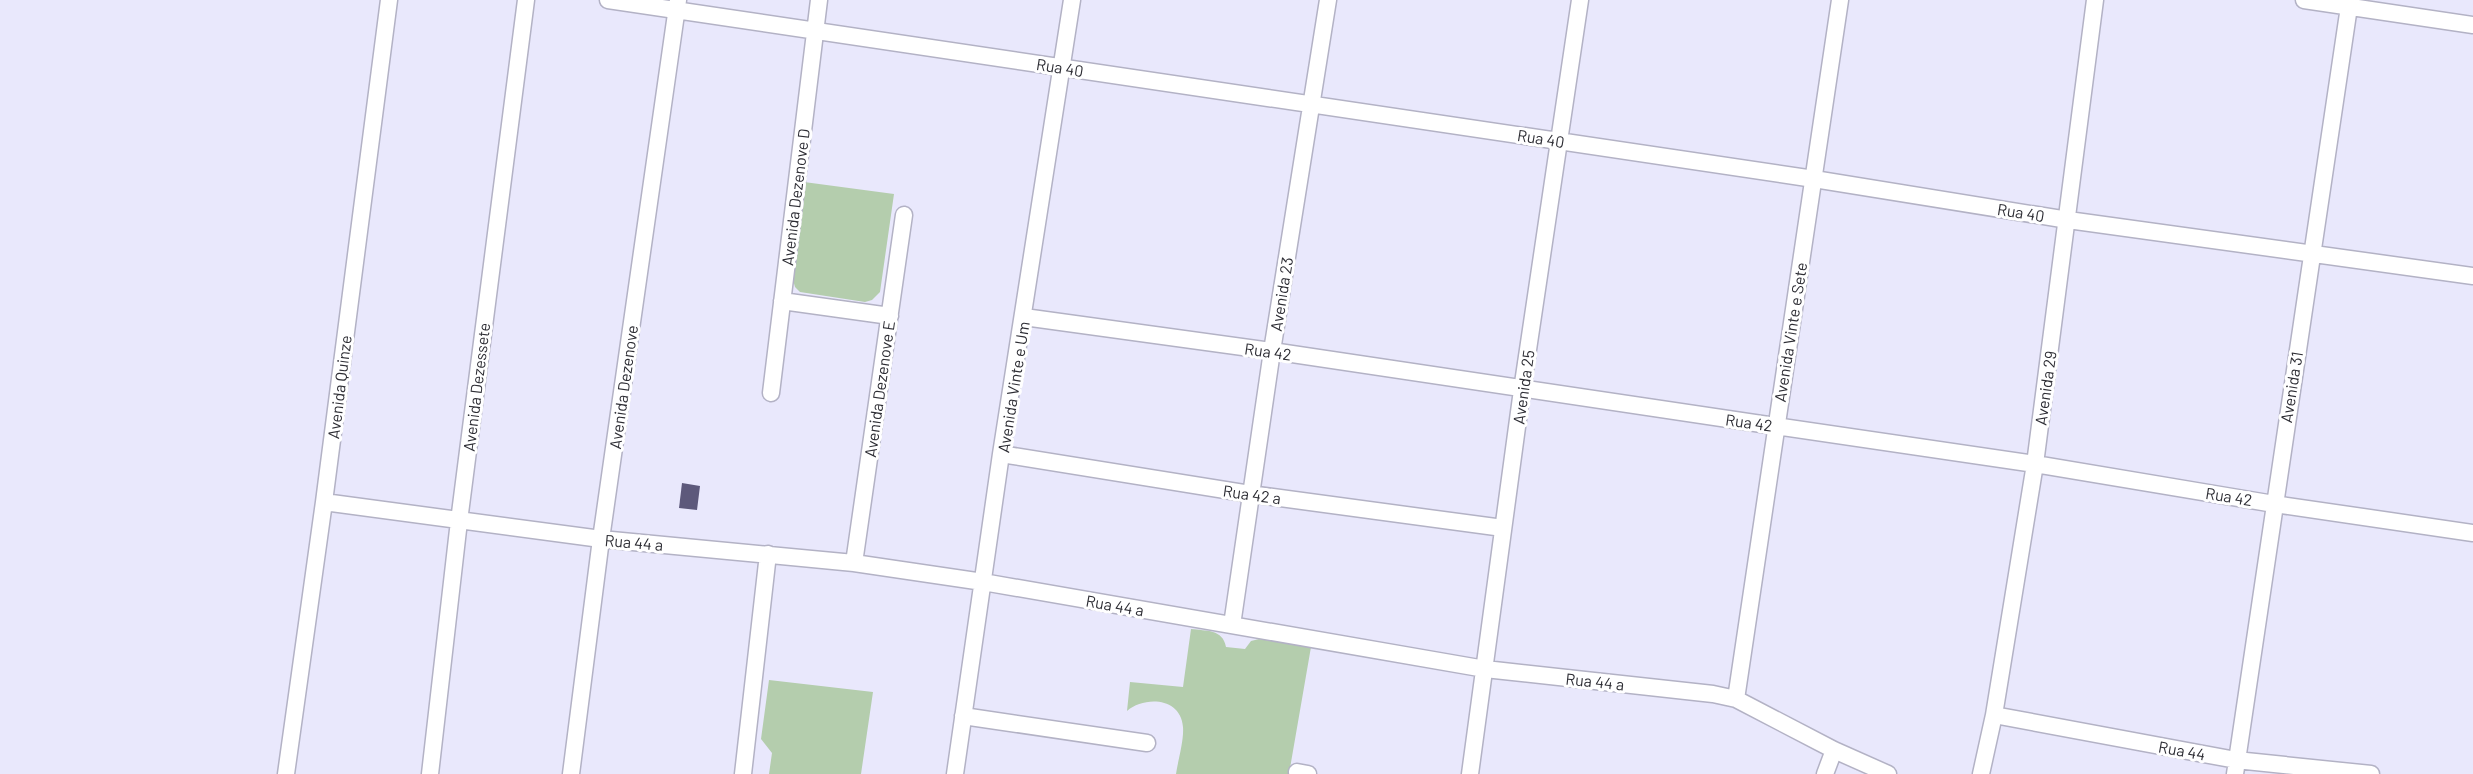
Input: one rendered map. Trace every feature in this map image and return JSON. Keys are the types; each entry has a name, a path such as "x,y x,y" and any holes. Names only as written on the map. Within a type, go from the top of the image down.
{"street":[{"name":"Avenida Quinze","path":"286,774 389,0"},
{"name":"Avenida Dezessete","path":"430,774 459,521 526,0"},
{"name":"Rua 40","path":"608,0 678,5 815,29 1814,178 2068,220 2473,276"},
{"name":"Avenida Dezenove D","path":"771,393 819,0"},
{"name":"Avenida Vinte e Um","path":"955,774 1001,454 1072,0"},
{"name":"Avenida 23","path":"1232,625 1250,494 1328,0"},
{"name":"Avenida 25","path":"1470,774 1522,390 1580,0"},
{"name":"Avenida Vinte e Sete","path":"1736,699 1840,0"},
{"name":"Avenida 29","path":"1981,774 1994,715 2035,464 2095,0"},
{"path":"2304,0 2350,4 2473,25"},
{"name":"Avenida 31","path":"2236,767 2350,4"},
{"name":"Avenida Dezenove","path":"572,774 601,539 678,5"},
{"name":"Avenida Dezenove E","path":"854,562 904,215"},
{"path":"782,301 890,316"},
{"name":"Rua 42","path":"1024,317 1272,351 1522,390 2035,464 2274,504 2473,532"},
{"name":"Rua 42 a","path":"1001,454 1250,494 1503,528"},
{"name":"Rua 44 a","path":"324,502 601,539 854,562 983,582 1485,669 1713,694 1736,699 1834,750 1888,774"},
{"path":"743,774 768,554"},
{"name":"Rua 44","path":"1994,715 2236,767 2371,774"},
{"path":"963,716 1147,743"},
{"path":"1825,774 1834,750"}],"green space":[{"path":"804,182 894,194 880,292 872,300 865,302 800,292 795,287 793,280"},
{"path":"1191,629 1218,634 1226,647 1245,649 1251,641 1259,639 1311,647 1289,774 1176,774 1183,727 1181,717 1176,710 1161,702 1152,702 1134,706 1127,711 1130,682 1183,687"},
{"path":"769,680 873,692 861,774 769,774 772,753 761,739"}],"building":[{"path":"682,483 700,486 697,510 679,508"}]}
